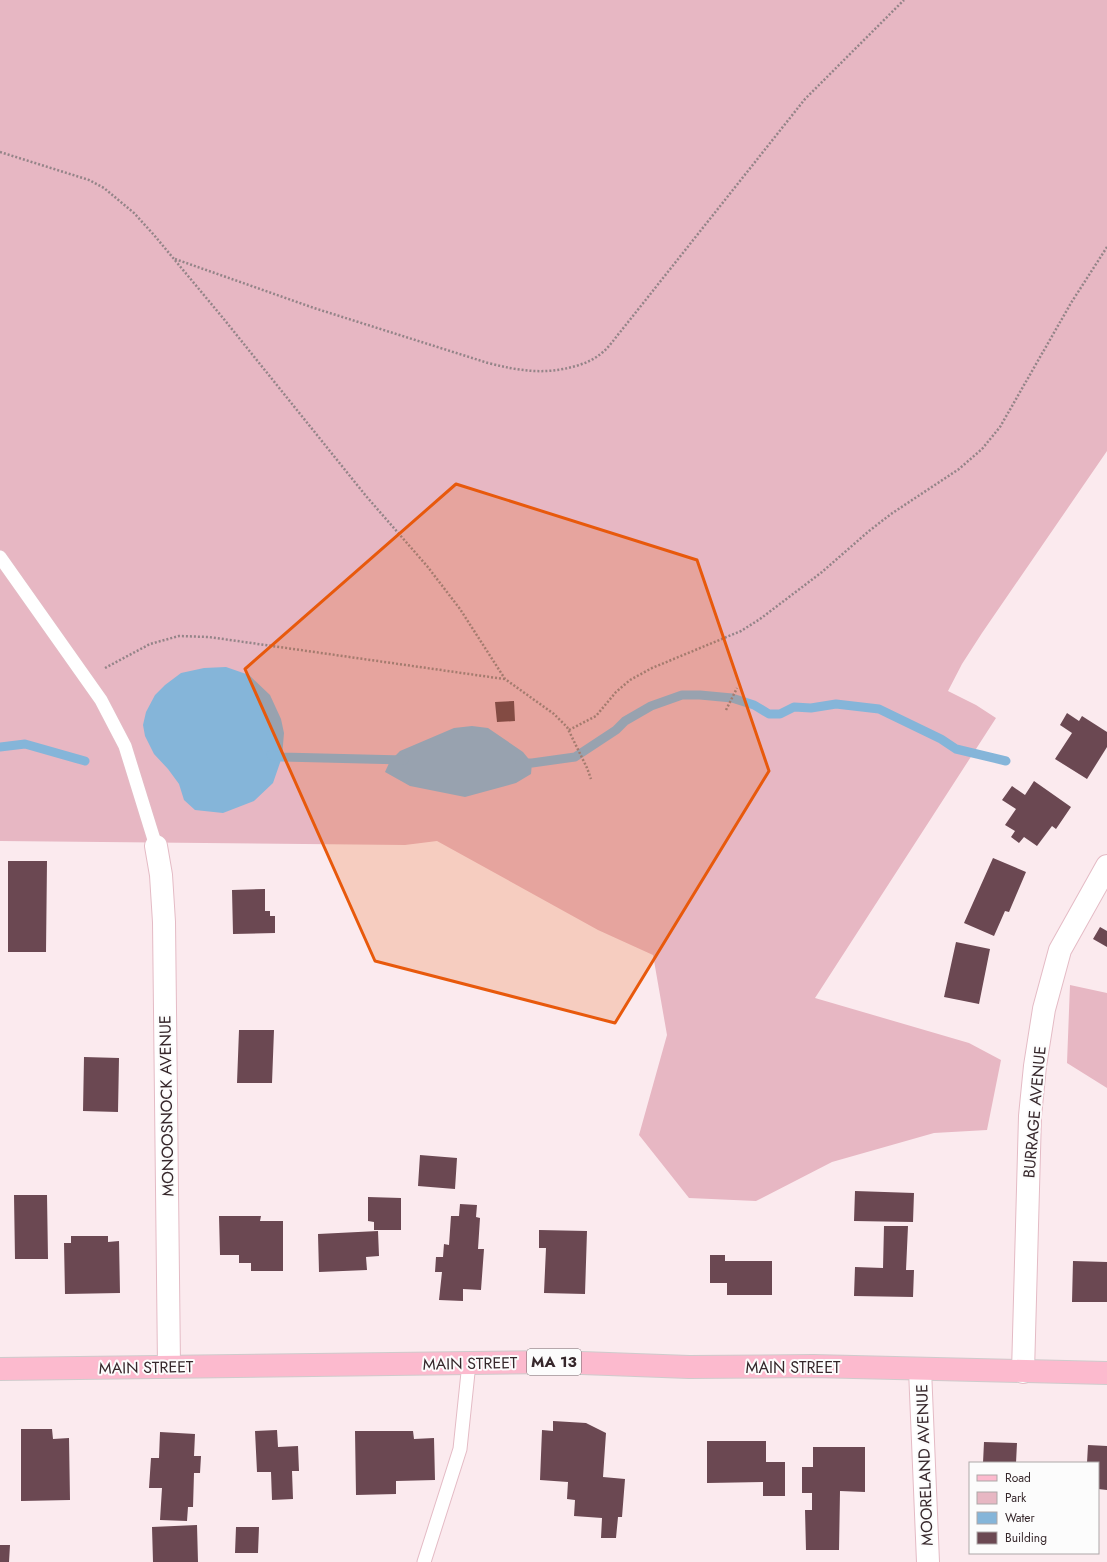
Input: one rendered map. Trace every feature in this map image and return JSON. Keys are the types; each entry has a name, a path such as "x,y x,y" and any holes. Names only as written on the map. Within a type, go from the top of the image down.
{"main road":[{"name":"MAIN STREET","path":"0,1369 554,1362 689,1367 813,1366 1107,1373"}],"street":[{"name":"MONOOSNOCK AVENUE","path":"156,846 161,875 164,922 169,1366"},
{"name":"BURRAGE AVENUE","path":"1023,1372 1030,1116 1035,1066 1044,1009 1060,950 1107,866"},
{"name":"MOORELAND AVENUE","path":"920,1369 928,1562"}],"lane":[{"path":"0,556 101,700 125,746 156,846"},
{"path":"424,1562 460,1449 469,1363"}],"path":[{"path":"175,260 314,308 488,363 515,370 537,372 552,371 587,362 602,352 621,331 805,100 904,0"},
{"path":"0,152 89,180 104,188 134,213 175,260 366,496 427,566 460,609 505,679 554,714 569,730 591,779"},
{"path":"569,730 596,716 616,692 630,680 652,668 741,631 760,619 822,572 890,514 959,470 982,449 1000,427 1023,390 1071,303 1107,247"},
{"path":"86,678 150,644 179,636 209,637 505,679"},
{"path":"726,710 737,688"}],"highlighted area":[{"path":"456,484 697,560 769,771 615,1023 375,961 245,669"}],"green space":[{"path":"0,0 1107,0 1107,451 982,633 962,664 948,691 976,705 996,718 815,998 969,1043 1001,1060 987,1130 934,1133 832,1162 756,1201 689,1198 639,1135 667,1035 653,955 598,930 437,841 405,845 0,841"},
{"path":"1070,985 1107,993 1107,1088 1067,1063"}],"water":[{"path":"226,667 249,675 270,695 281,719 284,733 282,757 273,783 254,801 223,813 195,810 184,800 179,784 154,754 145,736 143,725 146,712 155,695 181,673 204,668"},
{"path":"472,726 488,728 523,752 532,763 531,774 516,783 465,797 410,786 385,772 390,761 400,751 454,728"}],"building":[{"path":"514,701 515,721 497,722 495,702"},
{"path":"1067,713 1079,721 1082,716 1107,732 1107,747 1087,779 1055,759 1072,733 1060,725"},
{"path":"1034,781 1071,807 1056,829 1052,826 1037,846 1024,837 1019,843 1011,837 1015,831 1005,825 1016,809 1002,800 1012,786 1025,795"},
{"path":"993,858 1026,872 1009,912 1005,911 994,936 964,923"},
{"path":"8,861 47,861 46,952 8,952"},
{"path":"265,889 265,911 270,911 270,916 275,916 275,933 233,934 232,890"},
{"path":"1100,927 1107,931 1107,947 1093,939"},
{"path":"956,942 990,949 979,1004 944,997"},
{"path":"239,1030 274,1030 272,1083 237,1083"},
{"path":"84,1057 119,1058 118,1112 83,1111"},
{"path":"420,1155 457,1158 455,1189 418,1186"},
{"path":"855,1191 914,1193 913,1222 854,1221"},
{"path":"14,1195 47,1195 48,1259 15,1259"},
{"path":"368,1197 401,1198 401,1230 374,1230 374,1222 368,1221"},
{"path":"460,1204 477,1205 476,1217 480,1218 478,1249 484,1249 481,1290 463,1289 463,1301 439,1300 442,1272 435,1272 436,1257 443,1257 444,1244 449,1245 451,1216 459,1216"},
{"path":"219,1216 261,1216 260,1221 283,1221 283,1271 251,1271 251,1263 239,1263 239,1255 220,1255"},
{"path":"884,1226 908,1226 906,1270 914,1270 913,1297 854,1296 855,1267 883,1268"},
{"path":"539,1230 587,1231 585,1294 544,1293 546,1248 539,1248"},
{"path":"378,1231 379,1256 366,1257 367,1270 319,1272 318,1234"},
{"path":"71,1236 108,1236 108,1242 119,1241 120,1293 65,1294 64,1243 71,1243"},
{"path":"710,1255 725,1255 725,1261 772,1261 772,1295 727,1295 727,1283 710,1283"},
{"path":"1073,1261 1107,1262 1107,1302 1072,1302"},
{"path":"553,1421 586,1423 606,1433 603,1477 625,1479 622,1517 618,1517 616,1538 601,1538 602,1518 574,1516 575,1500 567,1499 568,1482 540,1480 542,1430 553,1431"},
{"path":"21,1429 52,1429 53,1439 69,1438 70,1500 21,1501"},
{"path":"277,1430 278,1447 298,1446 299,1471 292,1471 293,1499 272,1500 271,1472 257,1472 255,1431"},
{"path":"355,1431 413,1431 414,1439 434,1438 435,1480 396,1481 396,1494 356,1495"},
{"path":"160,1432 195,1434 194,1456 201,1456 200,1473 194,1473 193,1507 188,1507 187,1521 160,1520 162,1488 149,1488 151,1458 159,1458"},
{"path":"707,1441 766,1441 766,1462 785,1462 785,1496 763,1496 763,1482 707,1483"},
{"path":"984,1442 1017,1443 1016,1462 983,1462"},
{"path":"1088,1445 1107,1446 1107,1490 1099,1489 1099,1462 1087,1462"},
{"path":"813,1447 865,1447 865,1492 840,1491 839,1550 806,1550 805,1510 812,1510 812,1493 802,1493 802,1467 813,1467"},
{"path":"197,1525 198,1562 153,1562 152,1527"},
{"path":"236,1527 259,1527 258,1553 235,1553"},
{"path":"0,1545 10,1545 9,1562 0,1562"}],"waterway":[{"path":"520,763 532,763 575,757 616,730 625,721 651,706 682,695 732,698 754,705 769,714 780,714 794,707 811,708 836,704 879,709 941,739 956,749 1006,761"},
{"path":"0,747 25,744 85,761"},
{"path":"271,755 282,757 404,760"}]}
